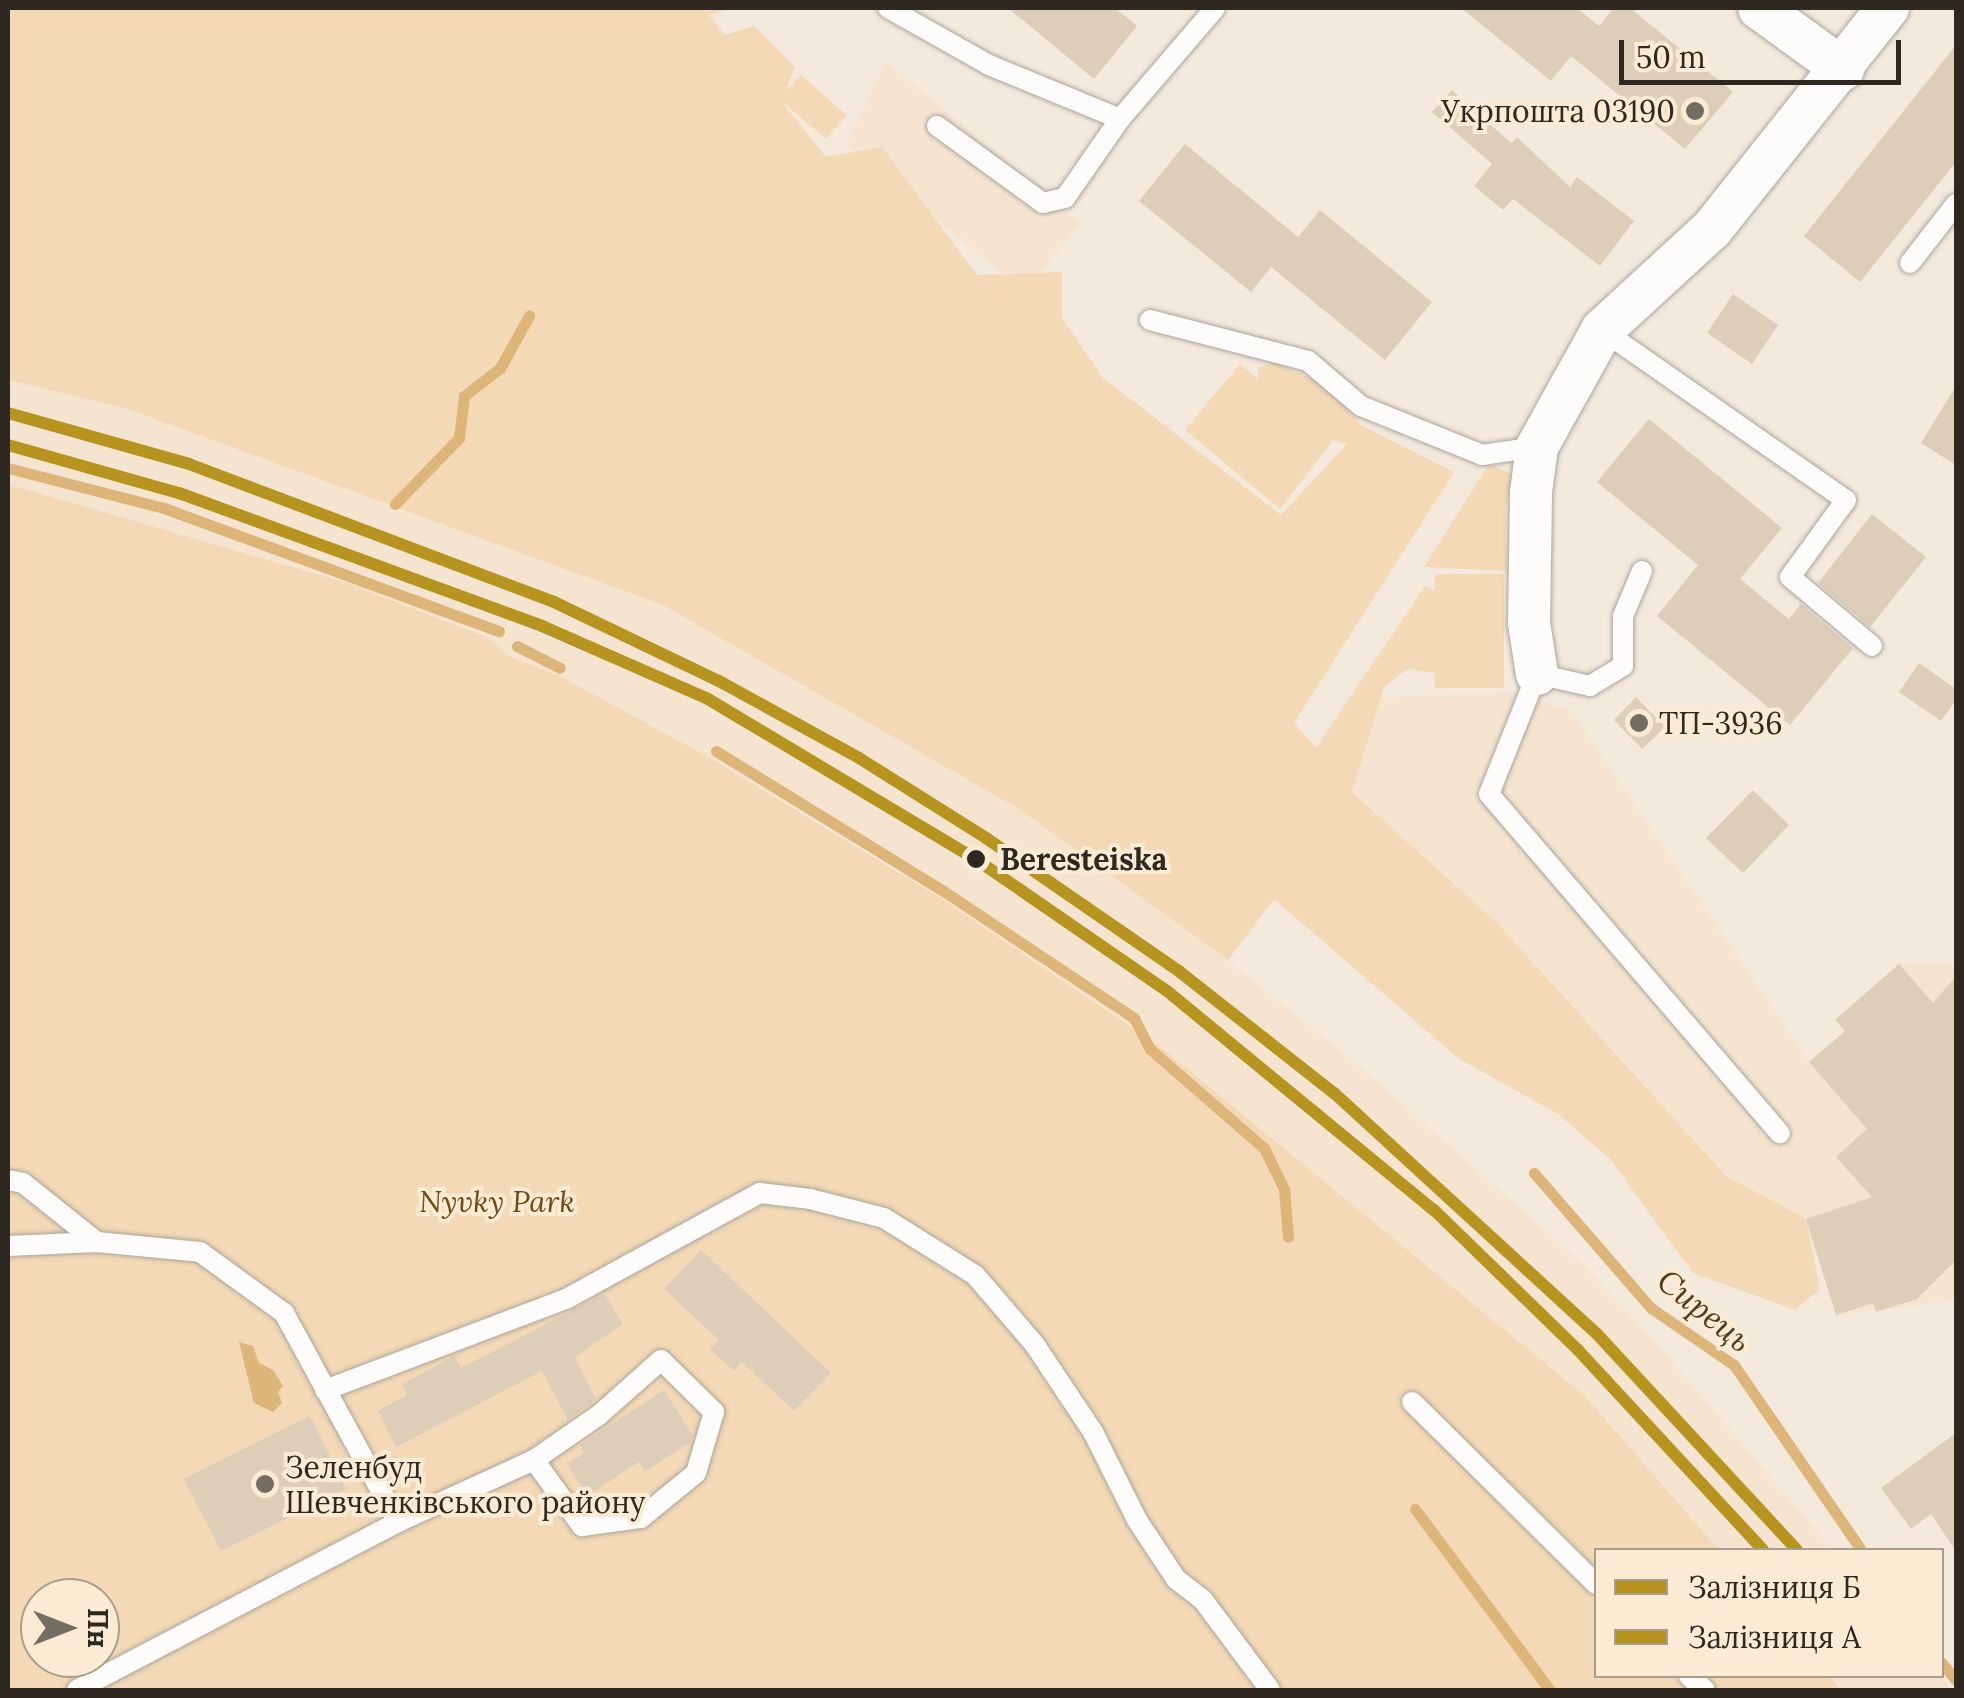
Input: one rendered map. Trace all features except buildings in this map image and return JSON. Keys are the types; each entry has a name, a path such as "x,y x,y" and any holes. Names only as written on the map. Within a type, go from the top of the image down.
{"street":[{"path":"1759,8 1843,69"},
{"path":"1538,674 1529,622 1531,492 1537,448 1602,330 1712,229 1888,8"}],"lane":[{"path":"888,8 989,65 1120,119"},
{"path":"937,126 1043,203 1066,198 1120,119 1215,8"},
{"path":"1910,263 1956,204"},
{"path":"1150,320 1308,361 1360,406 1482,455 1537,448"},
{"path":"1602,330 1846,500 1790,577 1872,646"},
{"path":"1642,571 1623,616 1623,666 1590,686 1538,674 1489,794 1780,1133"},
{"path":"8,1180 23,1183 97,1242"},
{"path":"325,1390 566,1299 760,1192 810,1199 884,1218 976,1275 1035,1345 1092,1432 1137,1520 1176,1580 1203,1600 1270,1690"},
{"path":"8,1246 97,1242 200,1252 284,1313 398,1522"},
{"path":"76,1690 398,1522 534,1460 599,1415 662,1360 714,1412 696,1473 641,1518 582,1526 534,1460"},
{"path":"1412,1402 1594,1582"}],"shaded area":[{"path":"886,61 1081,223 1024,292 846,144"},
{"path":"8,380 128,409 663,604 1019,809 1228,960 1356,1063 1581,1262 1661,1348 1831,1548 1717,1548 1585,1396 1162,1048 877,857 712,759 558,675 511,657 486,637 350,584 8,484"},
{"path":"1517,692 1572,711 1809,1062 1844,1031 1835,1020 1899,964 1956,964 1956,1301 1836,1315 1805,1219 1726,1176 1497,923 1352,792 1376,697"},
{"path":"239,1342 253,1346 259,1363 273,1370 283,1386 278,1392 282,1403 273,1412 254,1403"},
{"path":"1830,1678 1942,1678 1953,1690 1841,1690"}],"green space":[{"path":"8,8 734,8 709,15 725,35 754,26 795,67 786,91 801,75 847,115 826,139 781,101 826,157 882,147 977,275 1062,272 1062,318 1103,378 1281,515 1347,444 1333,440 1280,509 1185,430 1240,364 1258,379 1258,368 1274,363 1323,383 1361,425 1454,472 1294,723 1316,748 1425,586 1435,590 1435,574 1504,574 1504,688 1435,688 1435,673 1407,669 1384,687 1352,792 1497,923 1726,1176 1806,1219 1820,1289 1795,1310 1693,1273 1610,1159 1558,1114 1458,1058 1274,899 1228,960 1019,809 663,605 128,409 8,380"},
{"path":"1489,464 1514,475 1506,505 1507,571 1424,567"},
{"name":"Nyvky Park","path":"8,484 350,584 486,637 511,657 558,675 712,759 939,897 1162,1048 1585,1396 1717,1548 1594,1548 1594,1678 1830,1678 1841,1690 8,1690"}],"waterway":[{"path":"395,504 459,438 464,396 500,368 529,316"},
{"path":"8,468 164,508 499,631"},
{"path":"517,646 560,668"},
{"path":"716,751 945,892 1134,1018 1150,1049 1264,1148 1284,1189 1288,1237"},
{"name":"Сирець","path":"1534,1173 1651,1308 1734,1365 1860,1548"},
{"path":"1415,1509 1550,1690"},
{"name":"Сирець","path":"1944,1665 1956,1680"}],"rail line":[{"name":"Б","path":"8,413 189,464 554,602 719,681 859,758 986,838 1180,972 1334,1093 1597,1334 1795,1548"},
{"name":"A","path":"8,445 179,493 542,626 708,699 977,860 1167,991 1434,1210 1578,1350 1761,1548"}],"place":[{"name":"Укрпошта 03190","path":"1695,111"},
{"name":"ТП-3936","path":"1639,723"},
{"name":"Beresteiska","path":"976,859"},
{"name":"Зеленбуд Шевченківського району","path":"265,1484"}]}
